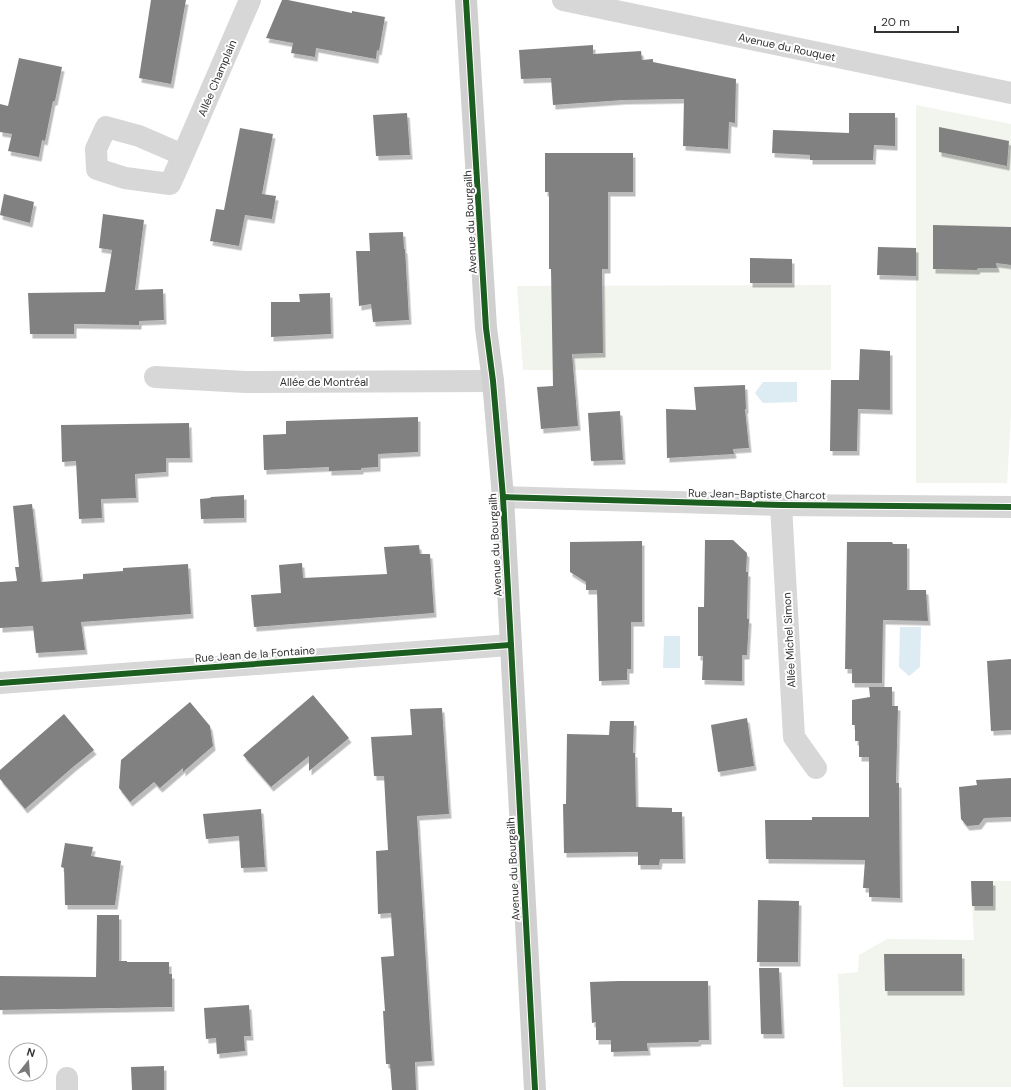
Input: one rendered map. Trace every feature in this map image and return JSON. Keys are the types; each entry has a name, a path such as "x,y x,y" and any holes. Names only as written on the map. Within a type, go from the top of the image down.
{"main road":[{"name":"Avenue du Bourgailh","path":"466,0 486,328 493,381 503,497 535,1090"}],"street":[{"name":"Allée Champlain","path":"184,156 250,0"},
{"name":"Avenue du Rouquet","path":"563,0 1011,93"},
{"name":"Allée de Montréal","path":"155,377 245,382 493,381"},
{"name":"Rue Jean-Baptiste Charcot","path":"503,497 781,505 1011,507"},
{"name":"Allée Michel Simon","path":"781,505 794,738 816,768"},
{"name":"Rue Jean de la Fontaine","path":"0,683 511,645"}],"shaded area":[{"path":"916,105 1011,124 1011,415 1007,483 916,483"},
{"path":"831,285 831,370 523,370 517,286"},
{"path":"763,382 797,382 797,402 763,403 755,393"},
{"path":"900,627 921,627 920,667 909,676 899,667"},
{"path":"664,636 680,636 680,668 663,668"},
{"path":"971,881 1011,881 1011,1087 843,1087 838,974 858,972 859,955 887,939 974,940"}],"building":[{"path":"151,0 186,0 171,84 139,78"},
{"path":"282,0 352,13 352,11 385,17 379,51 377,50 376,59 316,48 315,57 291,53 293,43 266,38"},
{"path":"593,45 593,54 641,51 642,60 653,59 653,62 736,79 735,123 729,122 728,149 683,146 684,99 623,100 553,105 551,78 521,79 519,50"},
{"path":"19,58 62,67 45,141 42,140 39,157 8,151 12,134 0,132 0,104 8,106"},
{"path":"407,113 410,155 376,156 373,115"},
{"path":"849,113 895,113 895,146 874,145 873,160 810,160 810,155 772,153 773,130 849,133"},
{"path":"939,127 1009,141 1007,166 939,152"},
{"path":"240,128 273,134 262,194 276,196 272,219 245,215 239,246 210,241 216,209 224,210"},
{"path":"545,153 633,153 633,192 608,192 608,269 602,269 603,353 572,354 578,426 541,429 537,387 553,386 551,269 549,269 549,192 545,192"},
{"path":"4,194 34,202 30,223 0,215"},
{"path":"103,214 144,220 135,290 163,289 164,320 139,321 139,325 74,324 74,334 30,334 28,293 105,292 112,250 99,248"},
{"path":"933,225 1011,227 1011,265 996,263 997,268 978,268 977,270 933,269"},
{"path":"403,232 409,320 373,322 371,304 359,306 356,251 370,251 369,233"},
{"path":"878,247 916,248 916,276 877,275"},
{"path":"750,258 792,259 792,283 750,283"},
{"path":"330,293 331,334 271,337 271,302 300,302 299,294"},
{"path":"860,349 890,351 890,410 858,409 857,451 830,451 831,380 859,380"},
{"path":"745,385 745,409 749,448 733,449 734,454 667,458 666,409 696,410 694,387"},
{"path":"620,411 623,460 591,461 588,413"},
{"path":"418,417 418,452 378,454 378,467 361,468 361,470 329,471 329,467 264,470 263,435 286,434 286,421"},
{"path":"189,423 190,458 166,458 166,472 135,474 136,498 101,499 102,518 79,519 76,461 62,462 61,425"},
{"path":"244,495 244,518 201,519 200,499"},
{"path":"32,504 41,582 83,579 83,574 123,571 123,568 188,564 191,614 81,622 85,650 36,653 33,626 0,628 0,582 17,581 15,567 19,567 13,506"},
{"path":"705,540 733,540 747,553 747,619 749,619 747,655 742,655 742,681 702,680 703,656 698,656 698,607 704,607"},
{"path":"642,541 642,622 631,622 631,669 627,669 627,680 599,681 597,590 586,590 586,582 570,572 570,542"},
{"path":"847,542 892,542 893,544 907,544 907,590 926,590 928,621 883,620 882,683 852,683 852,669 845,669"},
{"path":"419,545 420,554 430,554 434,613 254,627 251,595 281,593 279,565 302,563 303,578 387,574 384,547"},
{"path":"1011,659 1011,730 991,731 987,661"},
{"path":"869,687 892,687 892,706 898,706 896,783 899,783 900,898 869,897 869,888 863,888 865,860 766,859 765,820 812,820 812,817 869,817 869,757 859,757 859,741 855,741 855,725 852,725 852,700 870,697"},
{"path":"313,695 349,738 309,771 309,756 271,787 243,755"},
{"path":"190,702 210,726 213,746 183,772 183,768 160,788 154,782 130,802 119,788 121,760"},
{"path":"442,708 449,814 417,816 432,1061 415,1062 416,1090 392,1090 390,1064 386,1064 383,1011 385,1011 381,957 394,956 391,913 378,914 376,851 388,850 384,776 374,776 371,737 412,735 410,709"},
{"path":"64,714 94,750 25,809 0,779 0,770"},
{"path":"747,718 754,766 718,772 711,725"},
{"path":"610,721 634,721 633,753 635,753 636,807 672,808 672,812 682,812 683,859 660,859 659,865 638,865 638,852 564,853 563,804 566,804 567,734 609,735"},
{"path":"1011,778 1011,817 984,818 979,825 967,826 961,819 959,787 977,785 976,780"},
{"path":"261,809 265,867 241,868 239,836 206,839 203,814"},
{"path":"65,843 93,847 91,856 121,861 115,905 65,905 64,868 61,867"},
{"path":"971,881 993,881 993,906 972,906"},
{"path":"758,900 799,901 798,962 757,962"},
{"path":"97,915 119,915 119,961 169,962 169,974 172,974 172,1007 0,1010 0,976 96,977"},
{"path":"884,954 962,954 962,991 885,991"},
{"path":"759,968 779,968 782,1034 761,1034"},
{"path":"708,981 709,1040 699,1040 698,1042 647,1043 648,1051 611,1052 611,1040 596,1040 596,1022 592,1023 590,982"},
{"path":"249,1005 251,1036 244,1036 245,1051 217,1054 216,1038 206,1039 204,1008"},
{"path":"164,1066 164,1090 132,1090 131,1067"}],"cycle path":[{"path":"466,0 486,328 493,381 503,497 535,1090"},
{"path":"503,497 781,505 1011,507"},
{"path":"0,683 511,645"}]}
